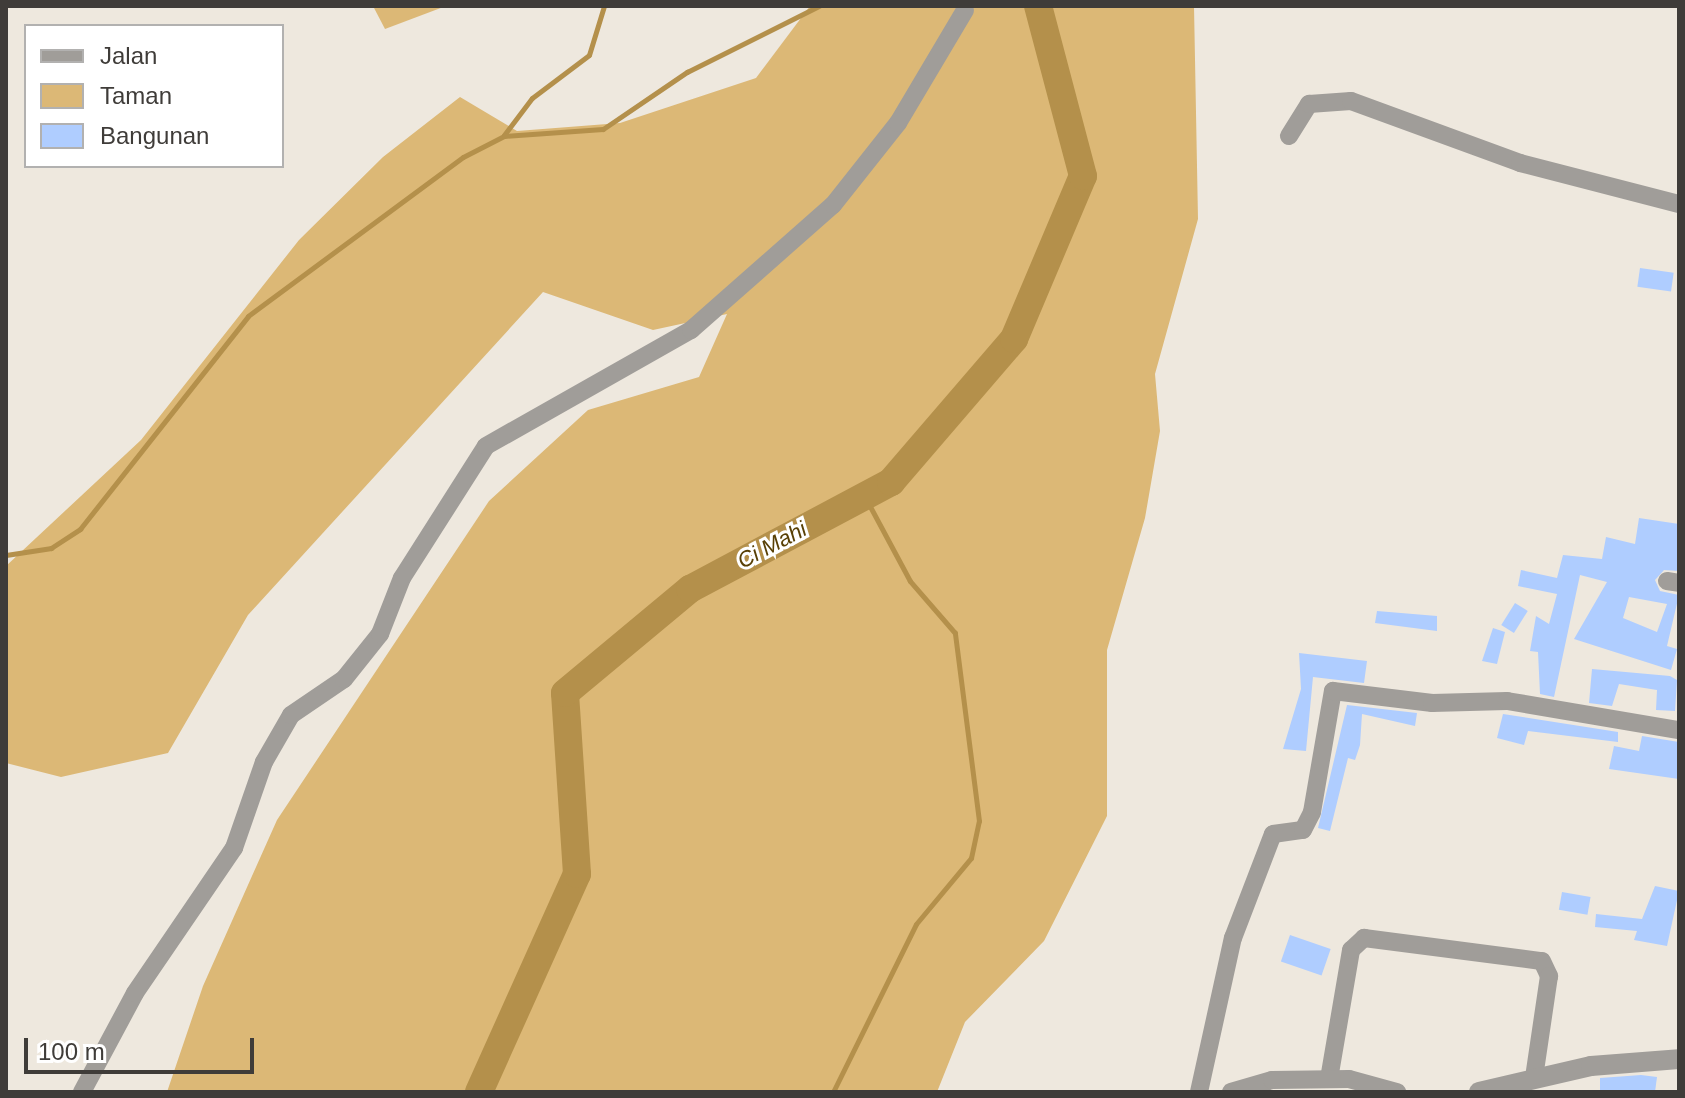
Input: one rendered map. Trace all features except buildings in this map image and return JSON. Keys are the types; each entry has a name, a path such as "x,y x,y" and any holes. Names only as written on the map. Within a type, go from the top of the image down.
{"street":[{"path":"82,1092 135,993 234,848 264,762 291,715 344,679 380,634 402,578 486,446 691,330 833,205 898,123 965,10"},
{"path":"1289,136 1309,104 1351,101 1520,163 1679,204"},
{"path":"1199,1092 1233,938 1273,834 1307,826 1333,691 1432,703 1507,701 1679,730"},
{"path":"1329,1079 1351,950 1364,938 1542,961 1549,976 1534,1077"},
{"path":"1479,1092 1534,1077 1679,1059"},
{"path":"1231,1092 1255,1082 1329,1079 1397,1092"}],"green space":[{"path":"373,6 446,6 385,29"},
{"path":"810,6 1194,6 1198,219 1155,374 1160,431 1145,518 1107,650 1107,816 1044,941 965,1022 937,1092 167,1092 203,986 277,820 489,501 588,410 699,377 727,314 653,330 543,292 248,615 168,753 61,777 6,763 6,566 141,440 299,240 383,157 460,97 517,131 620,123 756,78"}],"waterway":[{"path":"504,135 532,98 589,55 604,6"},
{"path":"6,555 51,548 80,529 248,316 463,157 504,136 603,129 687,72 819,6"},
{"name":"Ci Mahi","path":"479,1092 577,874 565,693 690,589 891,482 1014,339 1083,176 1038,6"},
{"path":"833,1092 916,924 971,858 979,821 955,633 910,581 865,497"}]}
